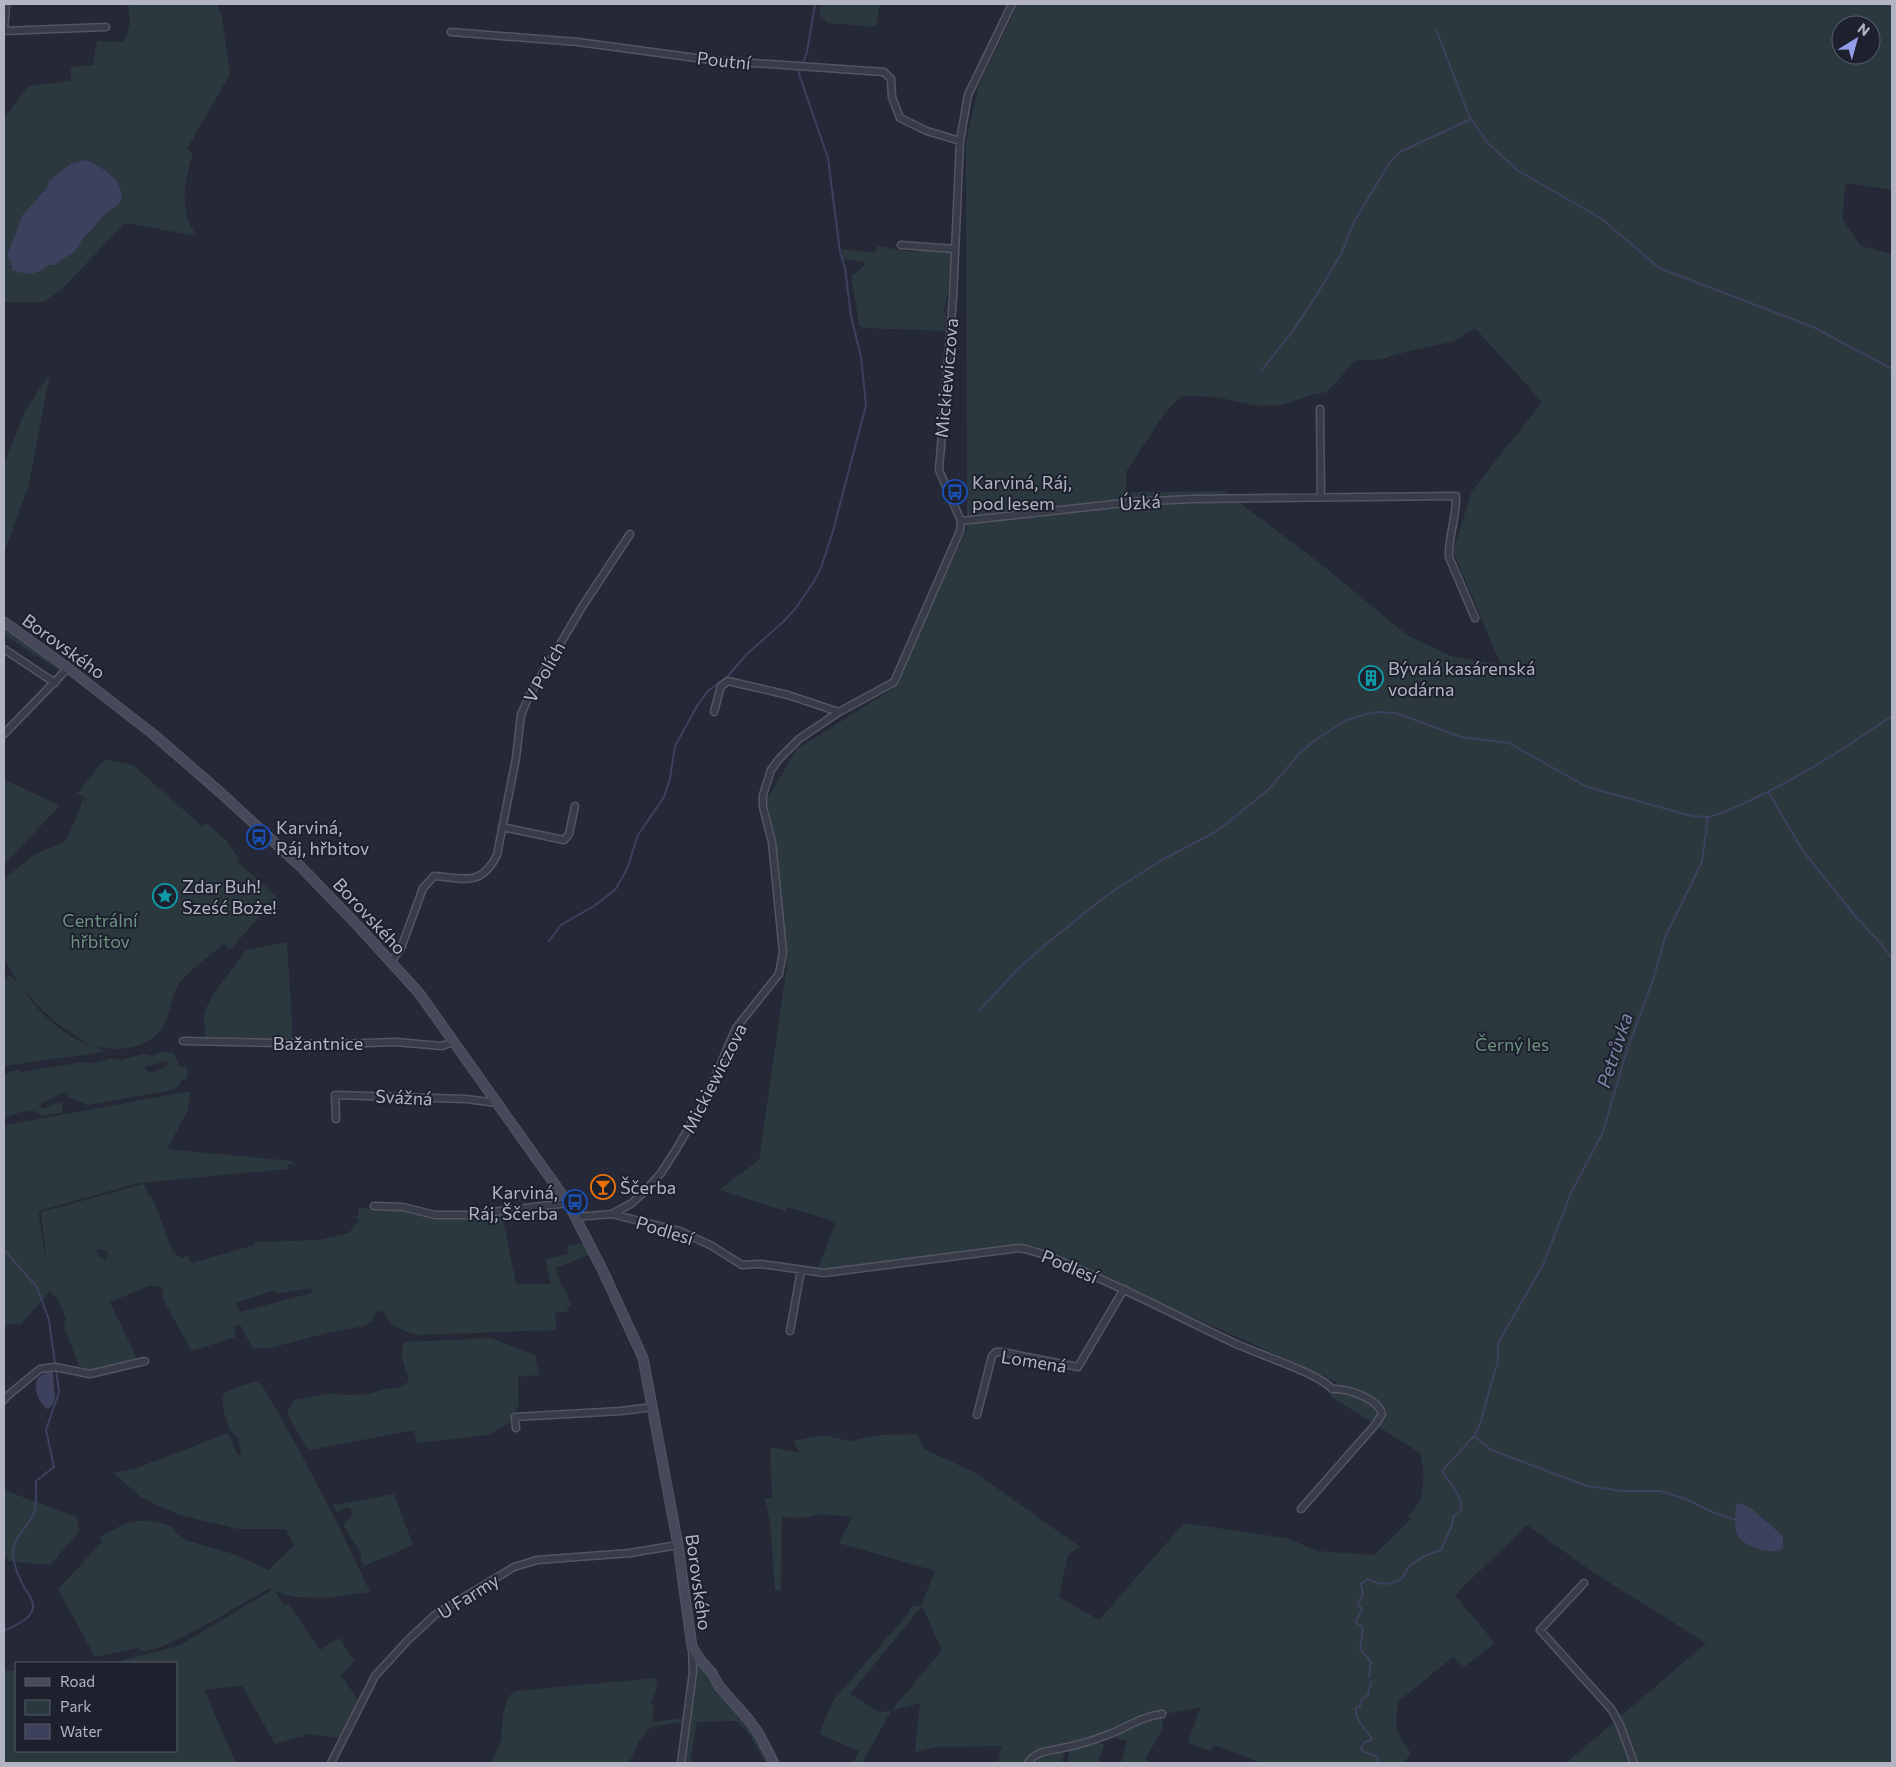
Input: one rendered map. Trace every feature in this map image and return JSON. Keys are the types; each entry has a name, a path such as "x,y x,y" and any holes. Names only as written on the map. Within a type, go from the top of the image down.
{"main road":[{"name":"Borovského","path":"4,622 68,668 153,734 221,793 301,867 392,962 418,993 568,1203 643,1358 678,1545 692,1647 697,1664"},
{"path":"697,1664 712,1673 718,1686 749,1720 759,1734 774,1763"}],"street":[{"path":"6,4 4,30 106,28"},
{"name":"Mickiewiczova","path":"576,1217 612,1214 632,1203 661,1173 707,1096 736,1028 779,974 783,952 772,842 763,807 763,795 772,770 780,758 798,739 839,712 894,682 960,531 961,521 939,470 955,249 960,141 968,95 1012,4"},
{"name":"Poutní","path":"451,32 578,42 711,60 884,72 891,79 892,97 900,118 927,131 960,141"},
{"path":"901,246 955,249"},
{"path":"1320,409 1321,498"},
{"name":"Úzká","path":"961,521 1133,502 1227,498 1456,496 1457,510 1449,556 1475,618"},
{"name":"V Polích","path":"392,962 400,948 423,888 434,876 475,879 486,873 497,855 516,758 521,715 528,698 582,607 630,534"},
{"path":"4,649 54,683"},
{"path":"4,734 68,668"},
{"path":"714,712 721,686 728,681 788,695 839,712"},
{"path":"502,827 564,840 569,834 575,806"},
{"name":"Bažantnice","path":"183,1041 337,1044 395,1042 442,1046 453,1042"},
{"name":"Svážná","path":"336,1119 336,1094 466,1099 497,1103"},
{"path":"374,1206 404,1207 435,1215 467,1215 568,1203"},
{"name":"Podlesí","path":"612,1214 680,1231 712,1246 742,1265 760,1264 824,1273 1019,1248 1036,1251 1124,1289 1233,1343 1299,1370 1332,1389 1341,1388 1372,1401 1380,1408 1382,1414 1375,1425 1301,1509"},
{"path":"790,1331 801,1270"},
{"name":"Lomená","path":"977,1416 992,1356 996,1352 1078,1367 1124,1289"},
{"path":"4,1400 40,1369 55,1367 90,1374 145,1360"},
{"path":"516,1428 515,1417 653,1407"},
{"name":"U Farmy","path":"331,1763 376,1676 408,1640 436,1614 514,1567 537,1560 630,1553 678,1545"},
{"path":"1584,1583 1540,1630 1612,1710 1620,1724 1634,1763"},
{"path":"681,1763 697,1664"},
{"path":"1028,1763 1035,1754 1064,1748 1107,1735 1136,1721 1162,1714"}],"green space":[{"path":"127,4 217,4 222,17 230,74 187,149 193,153 185,185 185,206 191,226 197,236 125,223 63,288 44,302 4,302 4,118 28,86 71,81 71,67 93,65 97,41 124,42 130,23","holes":["55,177 114,179 121,194 121,202 101,218 75,251 53,265 48,265 40,272 22,273 11,268 11,262 7,255 23,214 48,187 50,181"]},
{"path":"821,4 880,4 876,27 828,23 819,14"},
{"name":"Černý les","path":"1018,4 1892,4 1892,190 1846,183 1843,220 1861,246 1892,254 1892,1763 1566,1763 1706,1643 1594,1573 1527,1525 1455,1595 1495,1643 1464,1667 1453,1657 1399,1701 1397,1729 1411,1753 1404,1763 1262,1763 1214,1745 1210,1751 1188,1743 1200,1708 1157,1715 1162,1718 1163,1725 1160,1734 1145,1759 1150,1763 1121,1763 1127,1741 1113,1737 1153,1716 1132,1719 1101,1736 1064,1746 1053,1746 1031,1753 1024,1763 998,1763 1002,1746 934,1747 915,1752 920,1703 891,1711 862,1763 853,1763 859,1751 819,1734 833,1701 909,1612 911,1607 921,1605 935,1571 839,1543 852,1517 819,1514 803,1518 782,1517 781,1592 775,1590 770,1522 765,1498 772,1499 770,1447 800,1453 793,1441 822,1435 851,1441 878,1435 917,1434 924,1449 976,1473 1080,1547 1068,1555 1059,1597 1099,1620 1184,1523 1286,1538 1318,1551 1374,1555 1411,1519 1408,1515 1418,1503 1424,1478 1420,1453 1330,1396 1337,1382 1034,1246 816,1273 836,1222 787,1207 785,1211 719,1190 759,1160 787,965 774,844 767,799 797,749 892,689 967,529 966,140 979,85","holes":["1475,328 1542,402 1472,491 1453,551 1501,665 1451,656 1407,635 1322,565 1224,491 1126,492 1126,472 1166,411 1182,396 1216,397 1256,406 1283,405 1311,395 1327,392 1355,361 1384,359 1393,355 1455,341","922,1606 942,1650 891,1711 879,1712 850,1694"]},
{"path":"877,246 908,251 923,250 950,253 952,255 948,293 944,309 946,314 945,331 864,328 859,325 851,275 865,265 865,262 842,259 842,249 876,253"},
{"path":"50,373 29,485 4,553 4,465 25,411"},
{"path":"4,626 61,668 61,672 4,635"},
{"name":"Centrální hřbitov","path":"105,759 133,765 203,827 206,823 226,840 239,858 237,861 277,897 230,950 224,944 181,981 164,1025 150,1040 122,1049 92,1045 104,1052 4,1066 4,978 10,976 17,981 4,958 4,879 32,856 67,840 66,836 69,835 83,800 86,802 87,799 77,793","holes":["24,989 55,1022 90,1045 74,1038 52,1022 33,1003"]},
{"path":"4,779 60,806 4,864"},
{"path":"287,942 293,1039 205,1038 204,1012 214,993 246,950"},
{"path":"161,1052 174,1053 180,1067 187,1067 187,1079 181,1080 180,1085 172,1090 88,1105 69,1098 66,1092 41,1103 41,1107 44,1108 60,1102 63,1111 60,1113 41,1116 35,1111 21,1112 4,1118 4,1075 10,1072 22,1072 83,1062 95,1063 111,1058 121,1060 143,1054 153,1056","holes":["166,1061 168,1064 160,1070 150,1073 144,1068"]},
{"path":"191,1091 187,1112 167,1149 292,1161 294,1164 287,1164 289,1169 139,1183 38,1211 47,1268 41,1212 144,1184 149,1197 152,1196 157,1212 161,1216 159,1216 173,1252 181,1258 188,1256 192,1263 254,1245 255,1242 318,1240 349,1233 359,1219 351,1217 358,1216 359,1208 410,1211 430,1217 542,1209 502,1214 516,1284 551,1284 545,1259 568,1254 567,1246 583,1243 589,1255 555,1268 562,1287 565,1287 571,1306 566,1309 571,1311 555,1313 557,1330 419,1335 398,1328 389,1321 384,1312 377,1311 372,1322 364,1326 327,1333 274,1347 256,1349 252,1347 240,1325 236,1325 235,1337 191,1350 163,1299 161,1287 149,1286 110,1302 138,1361 89,1373 79,1366 63,1324 66,1320 61,1305 50,1291 21,1324 4,1325 4,1125","holes":["99,1248 108,1252 107,1259 104,1260 98,1255 96,1251","311,1288 312,1293 240,1312 236,1303 272,1291 276,1294"]},
{"path":"491,1338 535,1355 539,1375 518,1377 519,1406 512,1415 511,1422 489,1435 417,1443 414,1430 311,1450 306,1447 288,1415 288,1410 295,1400 331,1393 347,1395 370,1394 384,1389 401,1387 409,1381 401,1354 403,1344 406,1342"},
{"path":"253,1382 262,1385 332,1513 370,1592 326,1598 293,1597 276,1592 284,1605 289,1604 320,1650 339,1638 355,1661 341,1675 358,1700 341,1738 305,1734 305,1738 302,1736 275,1744 242,1686 204,1690 236,1763 4,1763 4,1671 15,1670 15,1752 178,1752 178,1662 116,1662 178,1646 272,1590 269,1588 204,1626 165,1645 150,1650 140,1651 138,1648 95,1657 58,1589 103,1541 99,1537 133,1522 151,1521 172,1526 174,1531 185,1540 234,1554 268,1570 294,1546 286,1529 238,1529 179,1515 142,1498 113,1473 134,1469 228,1433 238,1455 241,1454 238,1438 229,1429 223,1409 225,1392"},
{"path":"4,1490 77,1517 79,1532 50,1565 8,1561 8,1557 4,1557"},
{"path":"394,1494 413,1545 364,1566 360,1558 362,1555 344,1527 344,1524 353,1513 349,1508 345,1508 337,1513 333,1505"},
{"path":"698,1660 705,1674 754,1735 768,1763 764,1760 749,1734 737,1721 697,1722 690,1763 685,1763"},
{"path":"656,1678 657,1690 651,1702 654,1707 652,1722 683,1718 686,1695 683,1722 651,1727 638,1743 629,1763 491,1763 502,1739 503,1715 508,1697 515,1691"},
{"path":"1100,1742 1104,1745 1098,1763 1067,1763 1070,1750"},
{"path":"1055,1751 1064,1754 1062,1763 1031,1763 1036,1756"}],"water":[{"path":"85,160 98,166 117,182 121,195 120,203 101,218 75,251 54,265 48,265 44,269 31,274 12,270 11,262 7,255 23,214 48,187 49,181 70,164"},
{"path":"47,1372 53,1372 55,1397 53,1405 47,1409 41,1403 37,1394 36,1384 40,1376"},
{"path":"1740,1503 1752,1509 1783,1536 1783,1547 1780,1551 1756,1548 1740,1539 1736,1531 1735,1520 1736,1505"}],"waterway":[{"path":"549,941 561,925 594,906 615,890 627,869 638,835 664,797 670,779 675,746 697,706 708,691 728,676 746,655 795,609 821,568 833,531 866,405 861,357 851,316 845,268 840,252 828,158 799,74 807,52 815,4"},
{"path":"1436,29 1470,118"},
{"path":"1261,371 1292,332 1319,291 1341,254 1355,220 1390,162 1400,152 1471,119 1488,143 1517,170 1602,219 1659,268 1813,327 1892,369"},
{"path":"979,1011 1017,970 1106,896 1160,861 1217,831 1268,790 1301,752 1315,740 1347,720 1363,715 1376,712 1396,713 1461,737 1509,743 1587,787 1692,816 1708,817"},
{"name":"Petrůvka","path":"1369,1677 1371,1662 1360,1649 1363,1628 1355,1622 1362,1609 1357,1603 1363,1596 1361,1584 1368,1579 1376,1583 1393,1583 1402,1578 1413,1563 1441,1550 1452,1525 1453,1517 1461,1510 1458,1494 1442,1471 1474,1436 1480,1424 1498,1360 1498,1343 1543,1265 1571,1193 1603,1132 1627,1050 1653,980 1665,937 1702,862 1708,817 1730,810 1788,782 1892,716"},
{"path":"1769,793 1803,851 1892,959"},
{"path":"4,1250 37,1287 49,1320 55,1364"},
{"path":"4,1631 26,1619 32,1612 33,1607 32,1601 17,1572 13,1553 16,1541 35,1509 36,1481 54,1467 46,1430 59,1392 56,1369"},
{"path":"1474,1436 1491,1450 1587,1486 1622,1491 1660,1491 1686,1499 1712,1512 1736,1520"},
{"path":"1371,1682 1368,1695 1361,1700 1360,1706 1356,1708 1356,1713 1359,1722 1372,1740 1365,1742 1361,1747 1362,1751 1378,1757 1377,1763"}],"place":[{"name":"Karviná, Ráj, pod lesem","path":"955,492"},
{"name":"Bývalá kasárenská vodárna","path":"1371,678"},
{"name":"Karviná, Ráj, hřbitov","path":"259,837"},
{"name":"Zdar Buh! Sześć Boże!","path":"165,896"},
{"name":"Ščerba","path":"603,1187"},
{"name":"Karviná, Ráj, Ščerba","path":"575,1202"}]}
